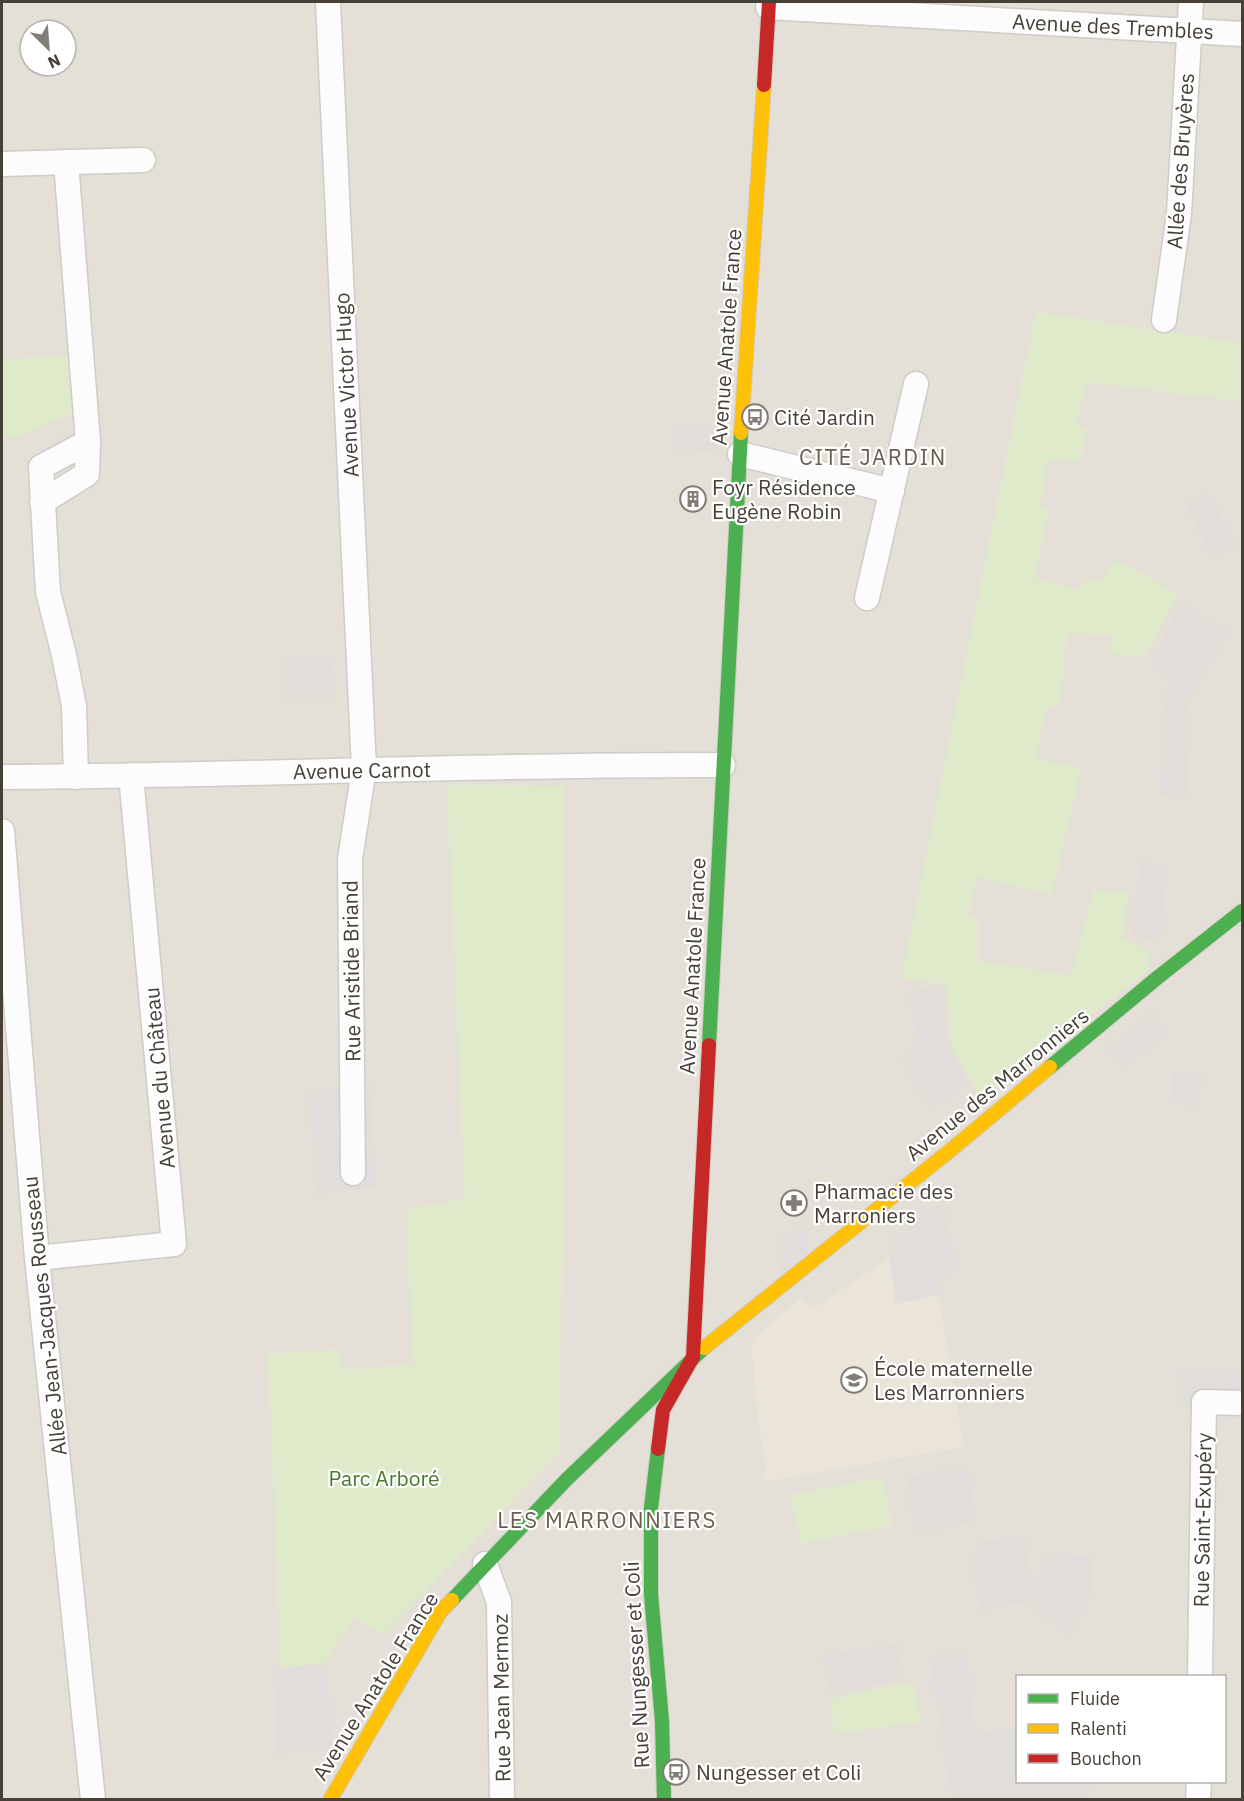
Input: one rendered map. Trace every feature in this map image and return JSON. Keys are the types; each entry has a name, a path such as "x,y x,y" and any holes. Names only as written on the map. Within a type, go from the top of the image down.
{"street":[{"name":"Avenue Victor Hugo","path":"328,2 364,769"},
{"name":"Allée des Bruyères","path":"1164,320 1179,214 1191,2"},
{"name":"Avenue des Trembles","path":"769,4 1242,34"},
{"name":"Avenue Anatole France","path":"330,1800 441,1611 566,1480 693,1357 740,454 769,4"},
{"path":"2,164 143,160"},
{"path":"66,162 88,442 40,467 48,592 74,706 76,777"},
{"path":"867,598 916,384"},
{"path":"740,454 892,492"},
{"name":"Avenue Carnot","path":"2,777 364,769 723,765"},
{"name":"Rue Aristide Briand","path":"353,1173 350,859 364,769"},
{"name":"Avenue du Château","path":"37,1258 174,1244 131,775"},
{"name":"Allée Jean-Jacques Rousseau","path":"2,831 37,1258 93,1800"},
{"name":"Avenue des Marronniers","path":"693,1357 1242,911"},
{"name":"Rue Nungesser et Coli","path":"664,1800 662,1721 651,1594 651,1508 663,1410 693,1357"},
{"name":"Rue Saint-Exupéry","path":"1200,1675 1204,1402 1242,1403"},
{"name":"Rue Jean Mermoz","path":"485,1564 499,1602 502,1800"},
{"path":"1198,1800 1199,1783"}],"shaded area":[{"path":"2,2 1242,2 1242,1799 2,1799"},
{"path":"673,424 718,427 715,453 673,449"},
{"path":"1205,494 1216,509 1233,546 1210,557 1188,505"},
{"path":"1179,604 1227,633 1194,682 1185,718 1189,792 1160,796 1162,715 1171,677 1152,664"},
{"path":"281,657 333,658 334,697 281,697"},
{"path":"1141,863 1167,868 1159,943 1132,936"},
{"path":"921,988 941,991 946,1048 967,1082 932,1106 915,1085 903,1060 922,1050 910,999"},
{"path":"1153,1015 1165,1033 1123,1065 1109,1049"},
{"path":"1174,1072 1201,1076 1198,1105 1170,1102"},
{"path":"370,1083 376,1188 315,1193 310,1092"},
{"path":"944,1205 955,1271 935,1275 938,1294 896,1304 888,1244 908,1229 901,1217"},
{"path":"806,1222 808,1263 781,1285 782,1241"},
{"name":"École maternelle Les Marronniers","path":"890,1257 896,1304 938,1294 964,1447 763,1482 766,1466 758,1419 751,1341 801,1298 812,1309"},
{"path":"1176,1368 1242,1370 1242,1420 1195,1418 1177,1389"},
{"path":"967,1468 976,1522 915,1532 908,1477"},
{"path":"1024,1536 1035,1601 980,1609 973,1558 984,1541"},
{"path":"1050,1554 1093,1557 1091,1594 1071,1634 1038,1612 1049,1597 1036,1589"},
{"path":"897,1644 903,1679 829,1692 823,1656"},
{"path":"966,1651 975,1734 1016,1729 1016,1783 1087,1783 1090,1799 952,1799 930,1658"},
{"path":"326,1663 332,1749 277,1753 274,1669"}],"green space":[{"path":"1036,312 1242,343 1242,402 1087,382 1076,423 1086,430 1080,461 1047,460 1041,505 1048,510 1035,579 1080,590 1085,579 1101,579 1118,561 1178,594 1143,658 1110,653 1111,635 1067,633 1059,707 1046,707 1036,759 1081,768 1052,894 976,877 968,917 978,919 978,961 1071,975 1094,890 1128,891 1122,939 1149,949 1149,970 981,1099 952,1047 946,985 901,979"},
{"path":"71,355 73,413 17,437 2,437 2,360"},
{"name":"Parc Arboré","path":"447,785 563,786 563,1221 559,1453 384,1635 353,1618 326,1663 281,1669 268,1354 340,1349 343,1370 413,1364 406,1209 465,1199"},
{"path":"883,1477 892,1525 801,1544 791,1495"},
{"path":"913,1681 921,1722 835,1734 830,1699"}],"traffic: fast":[{"path":"709,1045 741,433"},
{"path":"1050,1067 1242,911"},
{"path":"452,1600 566,1480 704,1348"},
{"path":"658,1449 651,1508 651,1594 662,1721 664,1800"}],"traffic: slow":[{"path":"741,433 764,85"},
{"path":"704,1348 952,1149 1050,1067"},
{"path":"330,1800 441,1611 452,1600"}],"traffic: jam":[{"path":"764,85 769,2"},
{"path":"658,1449 663,1410 693,1357 709,1045"}],"place":[{"name":"Cité Jardin","path":"755,417"},
{"name":"Foyr Résidence Eugène Robin","path":"693,499"},
{"name":"Pharmacie des Marroniers","path":"794,1203"},
{"name":"École maternelle Les Marronniers","path":"854,1380"},
{"name":"Nungesser et Coli","path":"676,1772"}],"district":[{"name":"CITÉ JARDIN","path":"873,456"},
{"name":"LES MARRONNIERS","path":"607,1519"}]}
